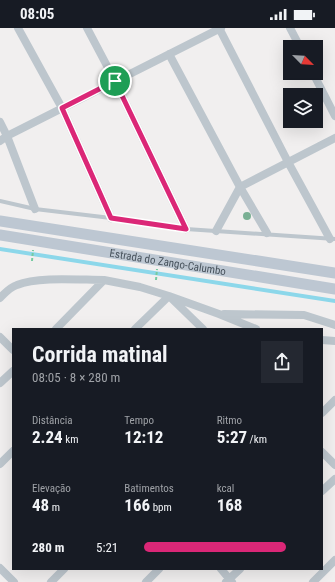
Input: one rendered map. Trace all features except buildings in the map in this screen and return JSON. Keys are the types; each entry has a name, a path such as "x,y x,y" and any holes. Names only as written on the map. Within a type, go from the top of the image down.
{"main road":[{"name":"Estrada do Zango-Calumbo","path":"0,221 335,273"},
{"name":"Estrada do Zango-Calumbo","path":"0,235 335,288"}],"street":[{"path":"18,28 62,108 111,218"},
{"path":"87,28 115,81 186,229"},
{"path":"0,141 7,136 220,28 288,162 333,239"},
{"path":"290,28 296,40"},
{"path":"169,54 240,187 267,233"},
{"path":"317,80 335,116"},
{"path":"0,122 7,136 35,209"},
{"path":"216,231 240,187 335,138"},
{"path":"0,298 8,290 17,285 29,282 42,280 104,280 140,287 169,296 254,328"},
{"path":"57,328 104,280"},
{"path":"136,328 169,296"},
{"path":"169,296 202,328"},
{"path":"219,314 304,315 335,325"},
{"path":"0,337 12,349"},
{"path":"323,340 335,341"},
{"path":"0,384 12,372"},
{"path":"323,412 335,400"},
{"path":"0,464 12,452"},
{"path":"323,453 335,465"},
{"path":"323,490 335,479"},
{"path":"313,582 335,560"},
{"path":"0,568 14,582"},
{"path":"51,582 63,570"},
{"path":"146,582 158,570"},
{"path":"221,570 229,581 239,570"}],"lane":[{"path":"0,202 35,209 186,229 267,233 333,239"}],"path":[{"path":"32,261 33,248"},
{"path":"156,280 157,268"}],"water":[{"path":"0,247 335,299 335,303 0,251"}],"route":[{"path":"115,81 186,229 111,218 62,108 115,81"}]}
